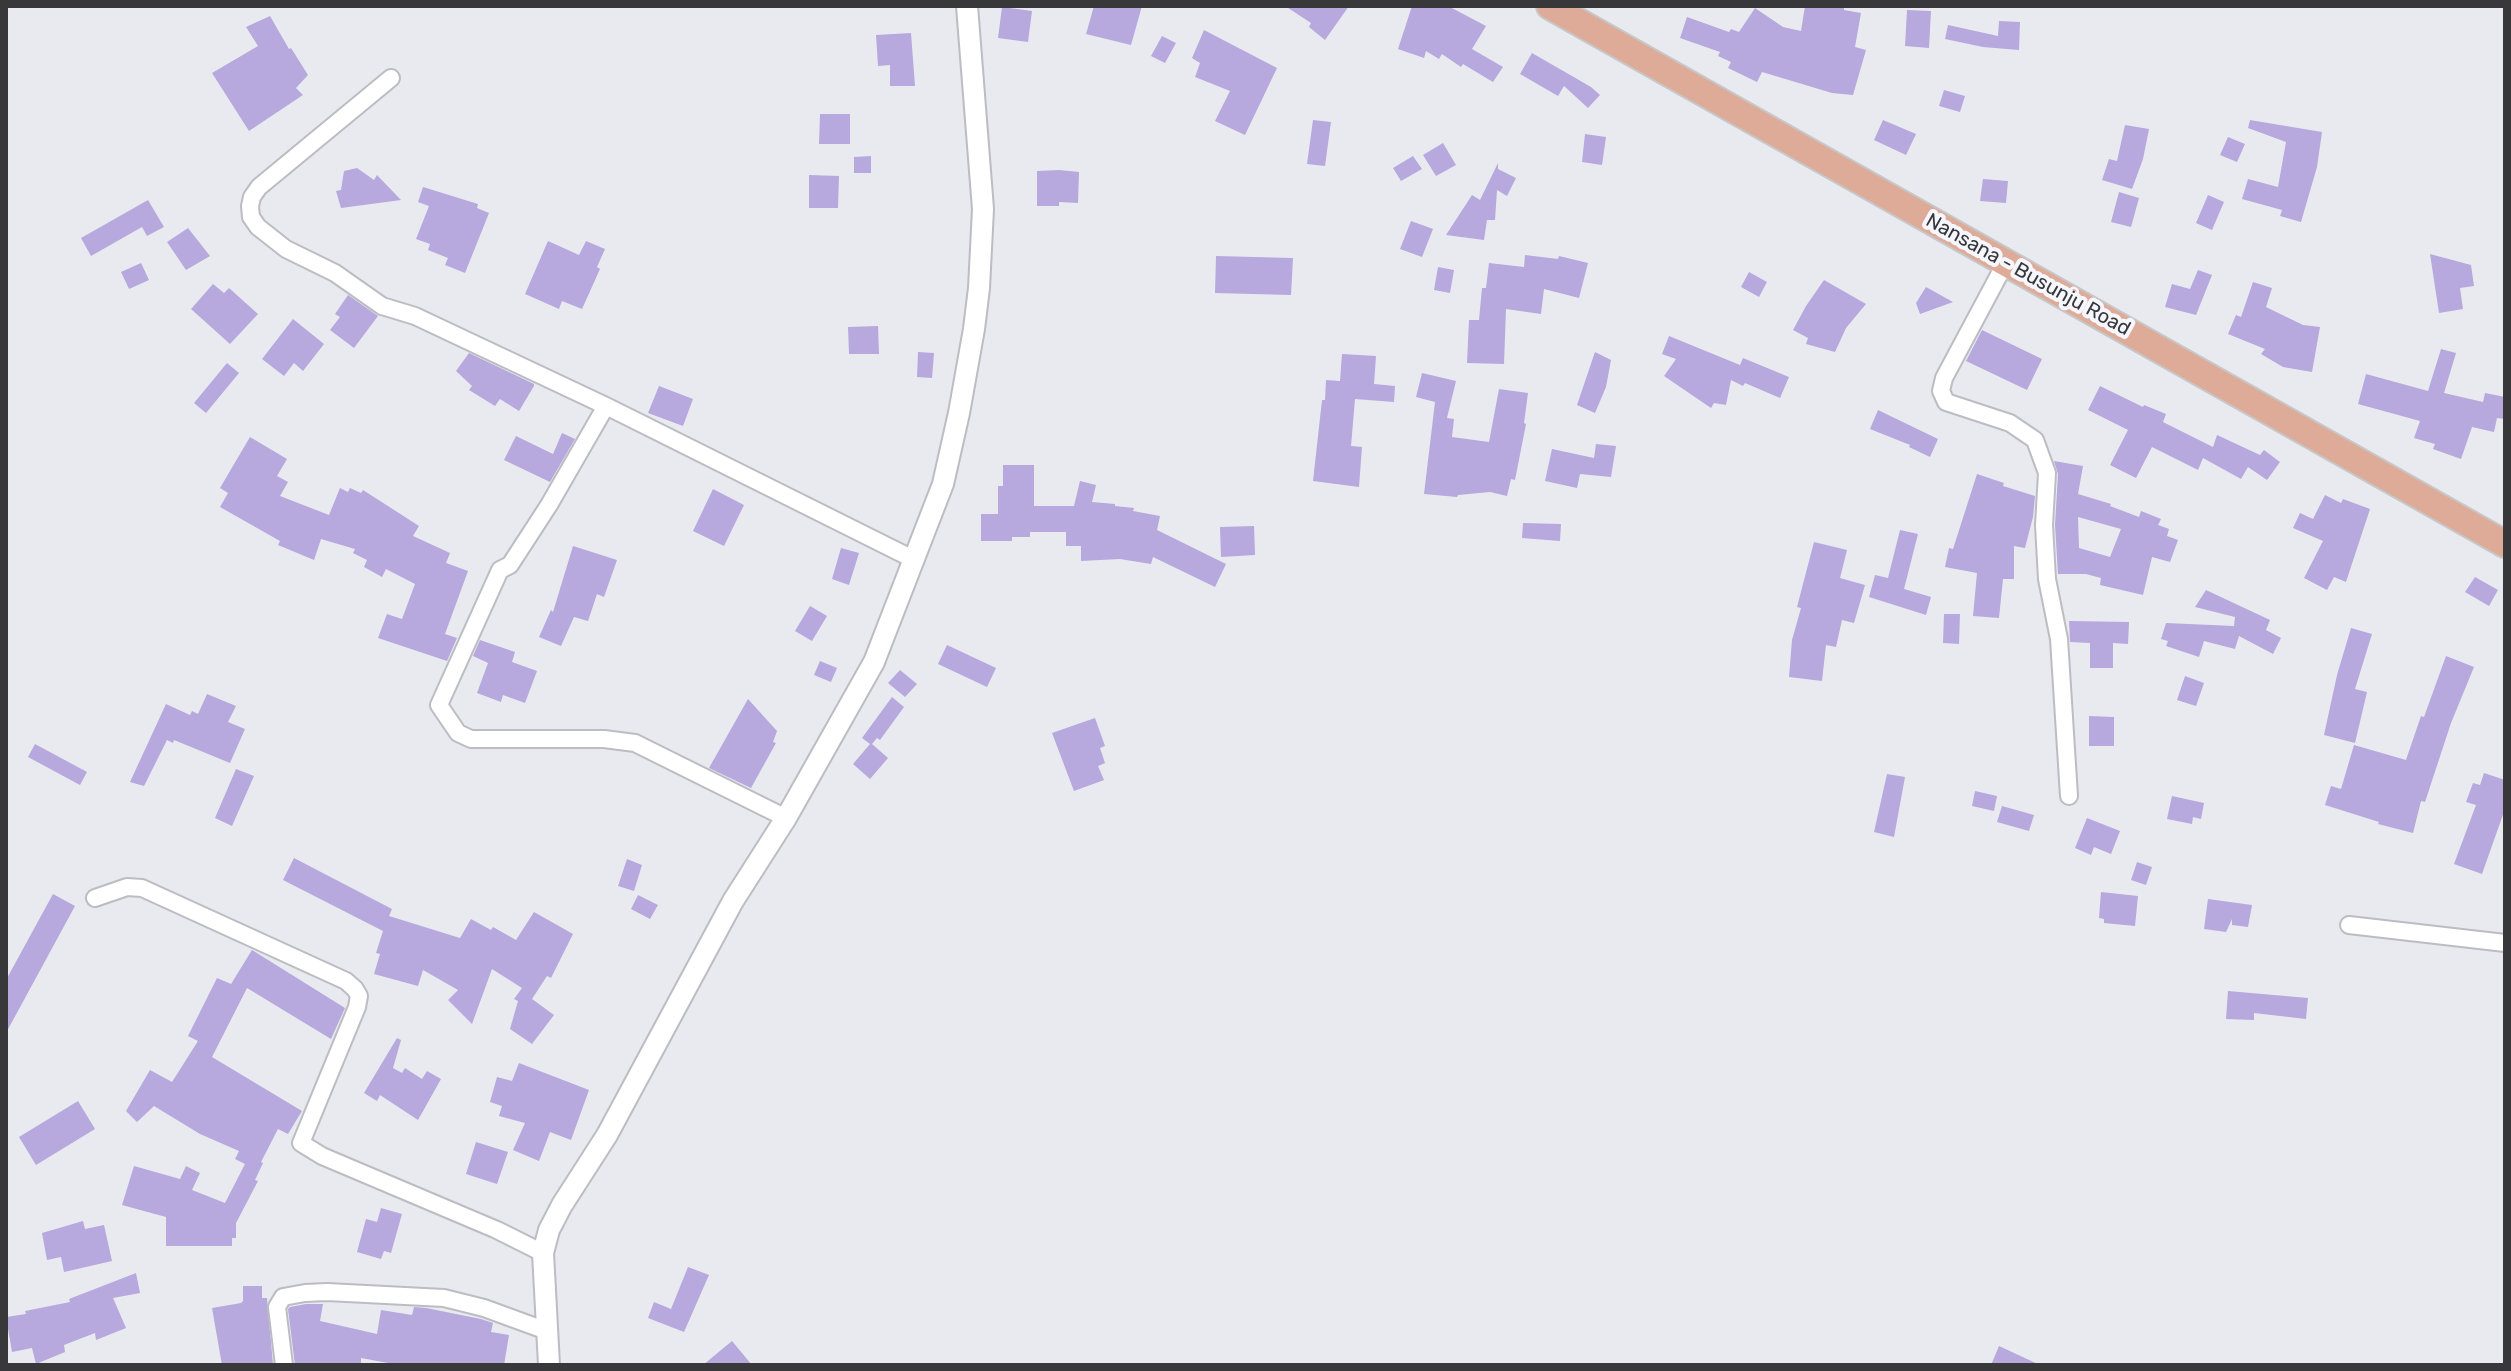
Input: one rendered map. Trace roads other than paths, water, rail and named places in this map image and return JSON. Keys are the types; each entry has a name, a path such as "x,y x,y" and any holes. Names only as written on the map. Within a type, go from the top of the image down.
{"main road":[{"name":"Nansana - Busunju Road","path":"1550,6 2505,544"}],"street":[{"path":"549,1365 543,1253 549,1230 607,1135 733,901 786,818 874,662 943,484 959,413 979,288 983,209 967,6"},
{"path":"391,78 259,187 252,197 251,217 258,227 286,249 335,273 373,302 415,316 606,406 915,560"},
{"path":"2006,262 1944,378 1941,391 1946,402 2010,423 2035,440 2047,473 2044,525 2047,579 2059,639 2069,796"},
{"path":"606,406 549,505 510,565 500,570 439,705 458,733 471,739 604,739 635,743 786,818"},
{"path":"95,898 127,887 142,888 346,981 359,996 357,1007 301,1143 322,1156 497,1230 543,1253"},
{"path":"2349,925 2505,943"},
{"path":"284,1365 277,1307 283,1297 305,1293 444,1298 484,1308 547,1331"}]}
